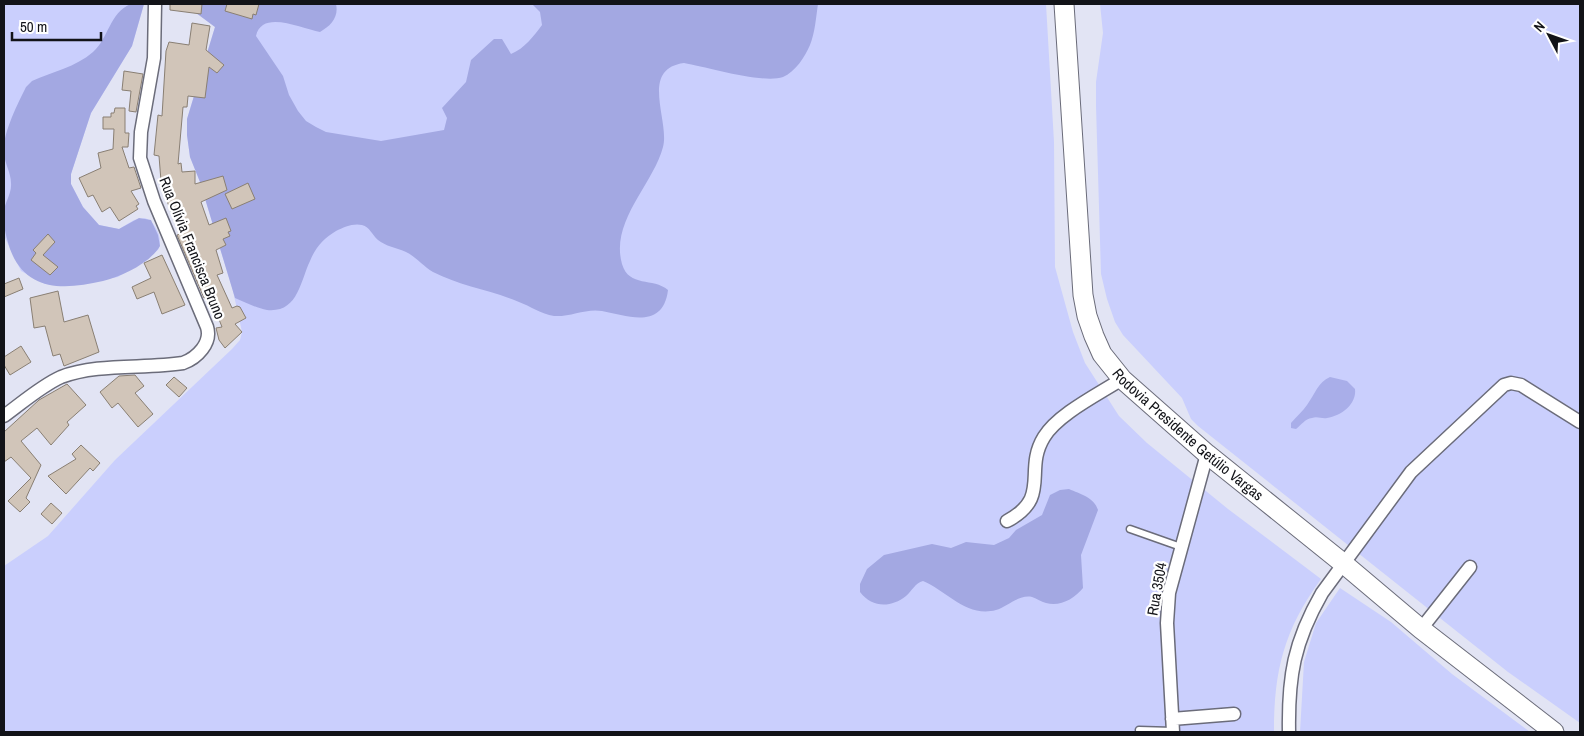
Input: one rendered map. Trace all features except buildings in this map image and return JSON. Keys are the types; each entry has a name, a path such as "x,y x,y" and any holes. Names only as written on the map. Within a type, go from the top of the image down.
{"main road":[{"name":"Rodovia Presidente Getúlio Vargas","path":"1064,4 1083,295 1087,316 1102,354 1122,379 1207,454 1344,564 1421,629 1554,732"}],"street":[{"name":"Rua Olívia Francisca Bruno","path":"4,416 51,382 63,377 80,372 183,364 197,355 206,343 207,328 154,201 140,158 141,132 154,58 155,4"},
{"path":"1008,521 1023,509 1035,494 1036,460 1044,437 1060,420 1122,379"},
{"path":"1288,732 1289,685 1301,636 1322,593 1411,472 1504,385 1511,383 1521,385 1580,422"},
{"name":"Rua 3504","path":"1172,727 1167,623 1170,593 1207,454"},
{"path":"1421,629 1470,567"},
{"path":"1172,727 1234,714"}],"lane":[{"path":"1130,529 1181,547"},
{"path":"1139,730 1172,727"}],"shaded area":[{"path":"4,4 144,4 132,46 91,113 71,174 71,184 83,207 99,225 119,229 134,220 145,218 156,227 160,241 158,250 118,277 69,285 45,284 21,271 5,238"},
{"path":"131,4 144,4 132,46 91,113 71,174 71,184 83,207 99,225 119,229 139,218 151,220 158,235 160,246 142,264 110,279 74,286 48,284 36,280 26,273 17,263 10,249 4,222 4,209 11,187 11,179 4,154 5,139 26,87 32,81 72,65 93,52 103,40 118,13"},
{"path":"184,4 1046,4 1054,142 1055,267 1073,332 1085,363 1119,416 1147,443 1228,509 1321,579 1298,616 1284,651 1276,689 1274,732 4,732 4,566 48,536 115,460 232,349 240,340 242,332 233,291 200,182 190,157 187,135 187,119 215,27"},
{"path":"184,4 336,4 337,9 333,21 320,32 274,22 260,28 256,36 283,76 289,95 306,121 326,132 381,141 444,130 447,118 442,108 466,82 471,60 494,39 502,39 511,54 516,52 532,38 542,25 540,12 532,4 818,4 813,35 808,50 795,68 783,77 774,79 749,77 684,63 670,67 663,75 659,85 659,98 664,136 663,147 651,175 627,218 620,248 622,264 630,276 662,286 668,290 665,303 659,311 652,316 633,317 596,310 560,316 545,314 508,298 443,277 433,272 410,254 381,242 367,227 362,225 349,226 336,231 320,244 312,256 300,287 292,301 285,307 277,310 267,310 235,298 200,182 190,157 187,135 187,119 215,27"},
{"path":"1100,4 1580,4 1580,723 1508,672 1198,426 1191,419 1182,398 1123,335 1115,322 1101,274 1096,106 1096,82 1103,33"},
{"path":"1330,377 1347,381 1355,389 1351,404 1338,415 1327,418 1316,417 1305,421 1296,429 1291,428 1291,423 1320,385"},
{"path":"1069,489 1090,499 1098,510 1081,555 1083,588 1066,601 1051,604 1032,597 1022,597 996,610 976,610 966,607 923,581 918,583 906,596 894,603 876,603 870,601 860,592 860,584 867,569 884,555 932,544 951,548 966,542 994,545 1009,538 1016,530 1042,515 1050,495 1060,490"},
{"path":"1340,588 1391,622 1452,674 1530,732 1300,732 1304,662 1316,623"}]}
